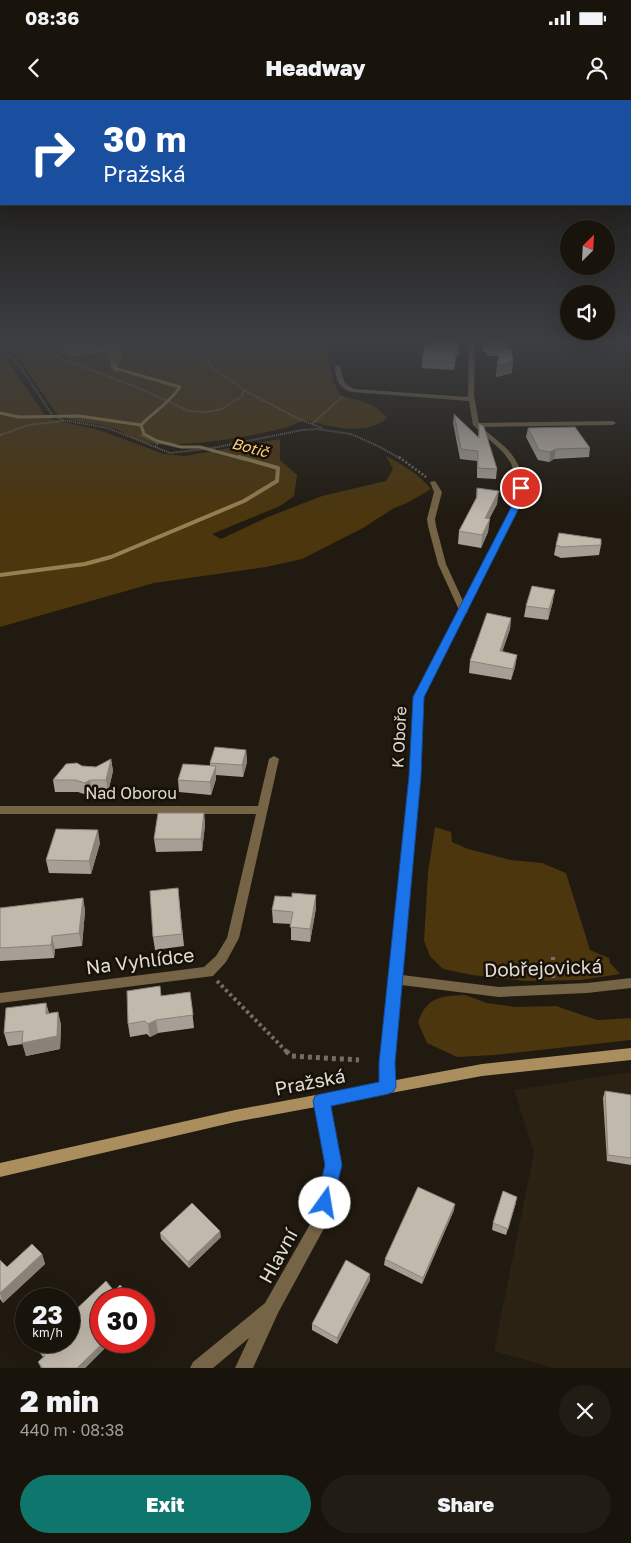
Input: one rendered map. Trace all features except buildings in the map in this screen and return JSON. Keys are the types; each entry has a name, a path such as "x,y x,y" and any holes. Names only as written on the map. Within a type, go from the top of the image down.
{"main road":[{"name":"Pražská","path":"0,1170 235,1116 388,1087 482,1070 631,1054"}],"street":[{"path":"472,399 476,425 612,423"},
{"name":"K Oboře","path":"388,1087 387,1063 415,776 418,697 464,612 520,498 521,478 514,462 499,444 476,425"},
{"path":"433,482 438,492 431,519 432,526 442,564 464,612"},
{"name":"Na Vyhlídce","path":"0,998 208,972 221,959 234,938 274,759"},
{"name":"Nad Oborou","path":"0,810 262,810"},
{"name":"Dobřejovická","path":"396,979 499,992 587,988 631,983"},
{"name":"Hlavní","path":"199,1368 271,1309 320,1222 333,1165 321,1101"},
{"path":"244,1368 271,1309"}],"path":[{"path":"42,399 53,416 63,420 108,428 170,452 182,453 300,430 324,429 345,432 362,438 405,462 433,482"},
{"path":"160,399 189,411 207,412 222,409 237,399"},
{"path":"261,399 299,420 324,429"},
{"path":"312,424 339,399"},
{"path":"0,435 29,425 63,420"},
{"path":"141,435 158,443 155,446"},
{"path":"553,957 553,984"},
{"path":"208,972 291,1056 359,1060"}],"shaded area":[{"path":"0,399 34,399 44,414 51,419 99,430 164,454 185,456 280,439 280,460 297,475 294,496 280,506 212,534 221,539 268,517 322,496 386,481 393,469 386,456 416,474 431,489 394,508 363,528 302,559 266,567 154,583 0,627"},
{"path":"47,399 353,399 378,409 387,418 378,424 358,429 335,427 304,420 274,431 231,439 187,444 154,444 136,439 113,428 74,420 56,413"},
{"path":"435,827 451,832 452,842 468,849 511,860 542,863 566,873 590,950 609,958 610,963 620,974 581,980 525,981 472,975 443,969 430,956 424,941 428,872"},
{"path":"465,995 487,1003 516,1007 556,1006 597,1020 631,1018 631,1040 495,1055 457,1057 427,1043 418,1022 426,1007 436,999"},
{"path":"631,1072 631,1368 554,1368 494,1351 534,1152 514,1090"}],"waterway":[{"name":"Botič","path":"141,425 170,399"},
{"path":"0,413 19,417 79,416 141,425"},
{"name":"Botič","path":"141,425 144,434 157,441 181,447 200,447 244,459"},
{"name":"Botič","path":"0,575 85,564 111,557 244,501 277,481 278,468 239,457"}],"route":[{"path":"325,1203 333,1165 321,1101 388,1087 387,1063 415,776 418,697 464,612 520,498 521,488"}]}
